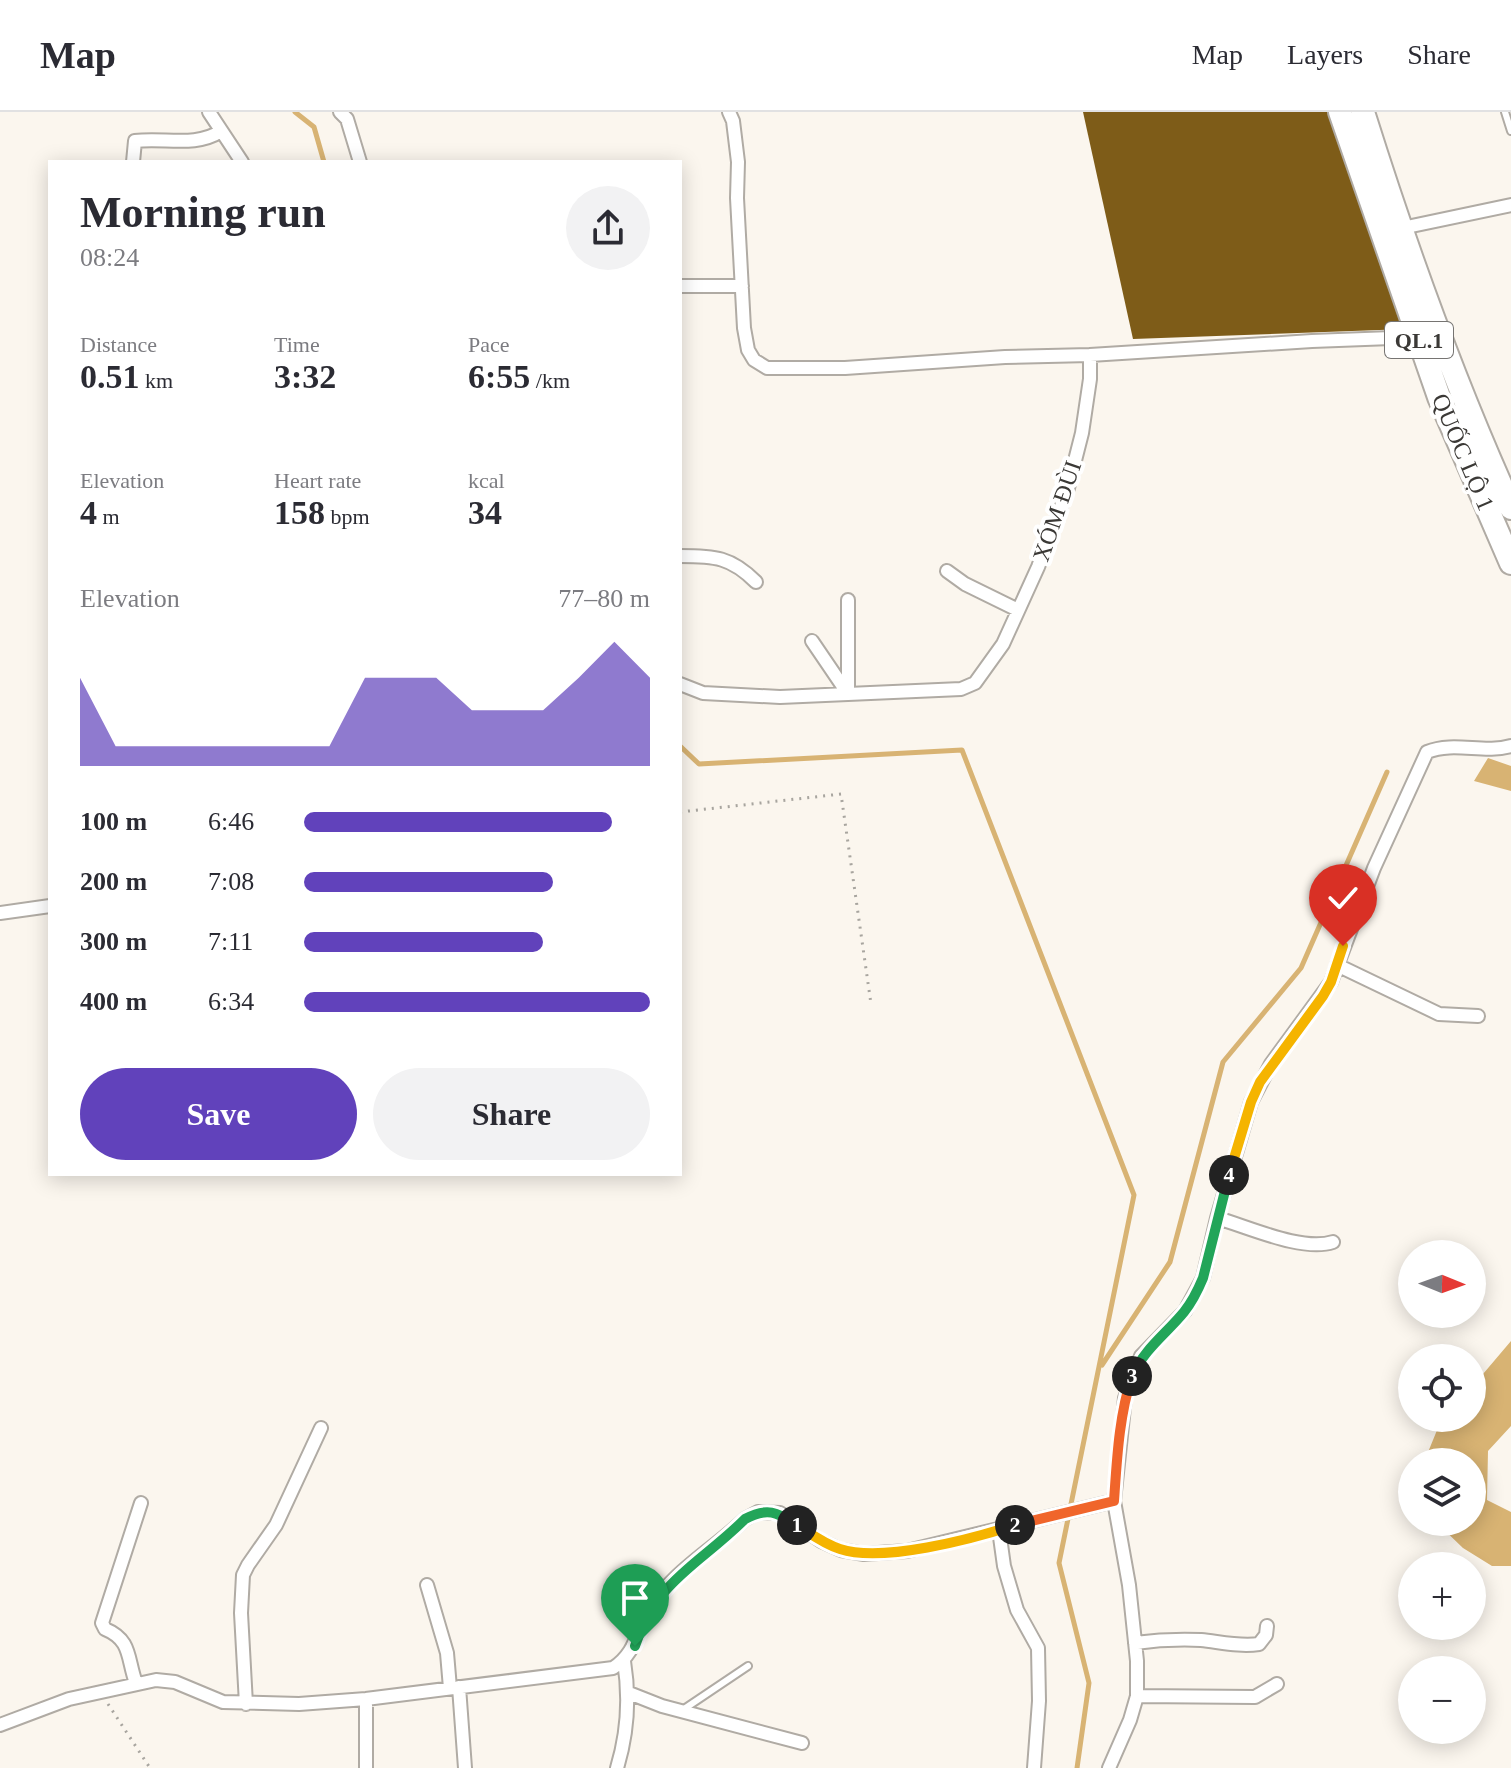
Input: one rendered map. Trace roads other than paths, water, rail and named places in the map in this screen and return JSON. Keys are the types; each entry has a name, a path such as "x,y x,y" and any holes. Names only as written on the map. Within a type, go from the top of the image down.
{"highway":[{"name":"QUỐC LỘ 1","path":"1340,112 1450,425 1511,563"},
{"name":"QUỐC LỘ 1","path":"1363,112 1450,362 1511,508"}],"street":[{"path":"209,112 241,160"},
{"path":"729,112 738,162 744,328 748,350 754,360 767,368 845,368 1418,337"},
{"path":"346,114 359,160"},
{"path":"133,160 135,141 198,141 221,131"},
{"path":"1402,228 1511,205"},
{"path":"682,286 742,286"},
{"name":"XÓM ĐÙI","path":"682,685 703,693 780,697 961,689 975,683 1003,644 1038,567 1068,488 1082,433 1090,379 1090,355"},
{"path":"682,556 723,558 739,565 756,582"},
{"path":"947,571 965,584 1018,610"},
{"path":"848,600 848,694"},
{"path":"812,641 848,694"},
{"path":"1109,1768 1137,1696 1129,1585 1114,1501 1118,1442 1132,1375 1141,1356 1185,1311 1196,1293 1203,1278 1251,1102 1260,1082 1323,996 1374,868 1427,752 1438,747 1489,750 1511,746"},
{"path":"0,913 48,906"},
{"path":"1337,965 1439,1014 1478,1016"},
{"path":"1217,1218 1301,1244 1321,1246 1333,1242"},
{"path":"246,1704 242,1647 243,1575 276,1525 321,1428"},
{"path":"0,1725 99,1691 156,1680 175,1682 223,1702 246,1704 366,1699 613,1668 624,1661 635,1646 650,1610 666,1586 745,1519 758,1512 780,1513 821,1541 841,1550 864,1554 907,1551 1114,1501"},
{"path":"136,1683 125,1641 105,1629 102,1623 141,1503"},
{"path":"999,1530 1004,1566 1017,1610 1038,1648 1039,1701 1034,1768"},
{"path":"427,1585 455,1688 465,1768"},
{"path":"1135,1643 1198,1640 1259,1644 1266,1635 1267,1626"},
{"path":"617,1768 629,1693 624,1661"},
{"path":"1137,1696 1255,1697 1277,1684"},
{"path":"629,1693 681,1712 802,1743"},
{"path":"366,1699 366,1768"}],"lane":[{"path":"1505,112 1511,131"},
{"path":"681,1712 748,1666"}],"waterway":[{"path":"295,112 314,127 323,160"},
{"path":"682,748 699,764 962,750 1134,1195 1059,1563 1089,1683 1077,1768"},
{"path":"1102,1365 1170,1262 1223,1062 1301,968 1387,772"}]}
